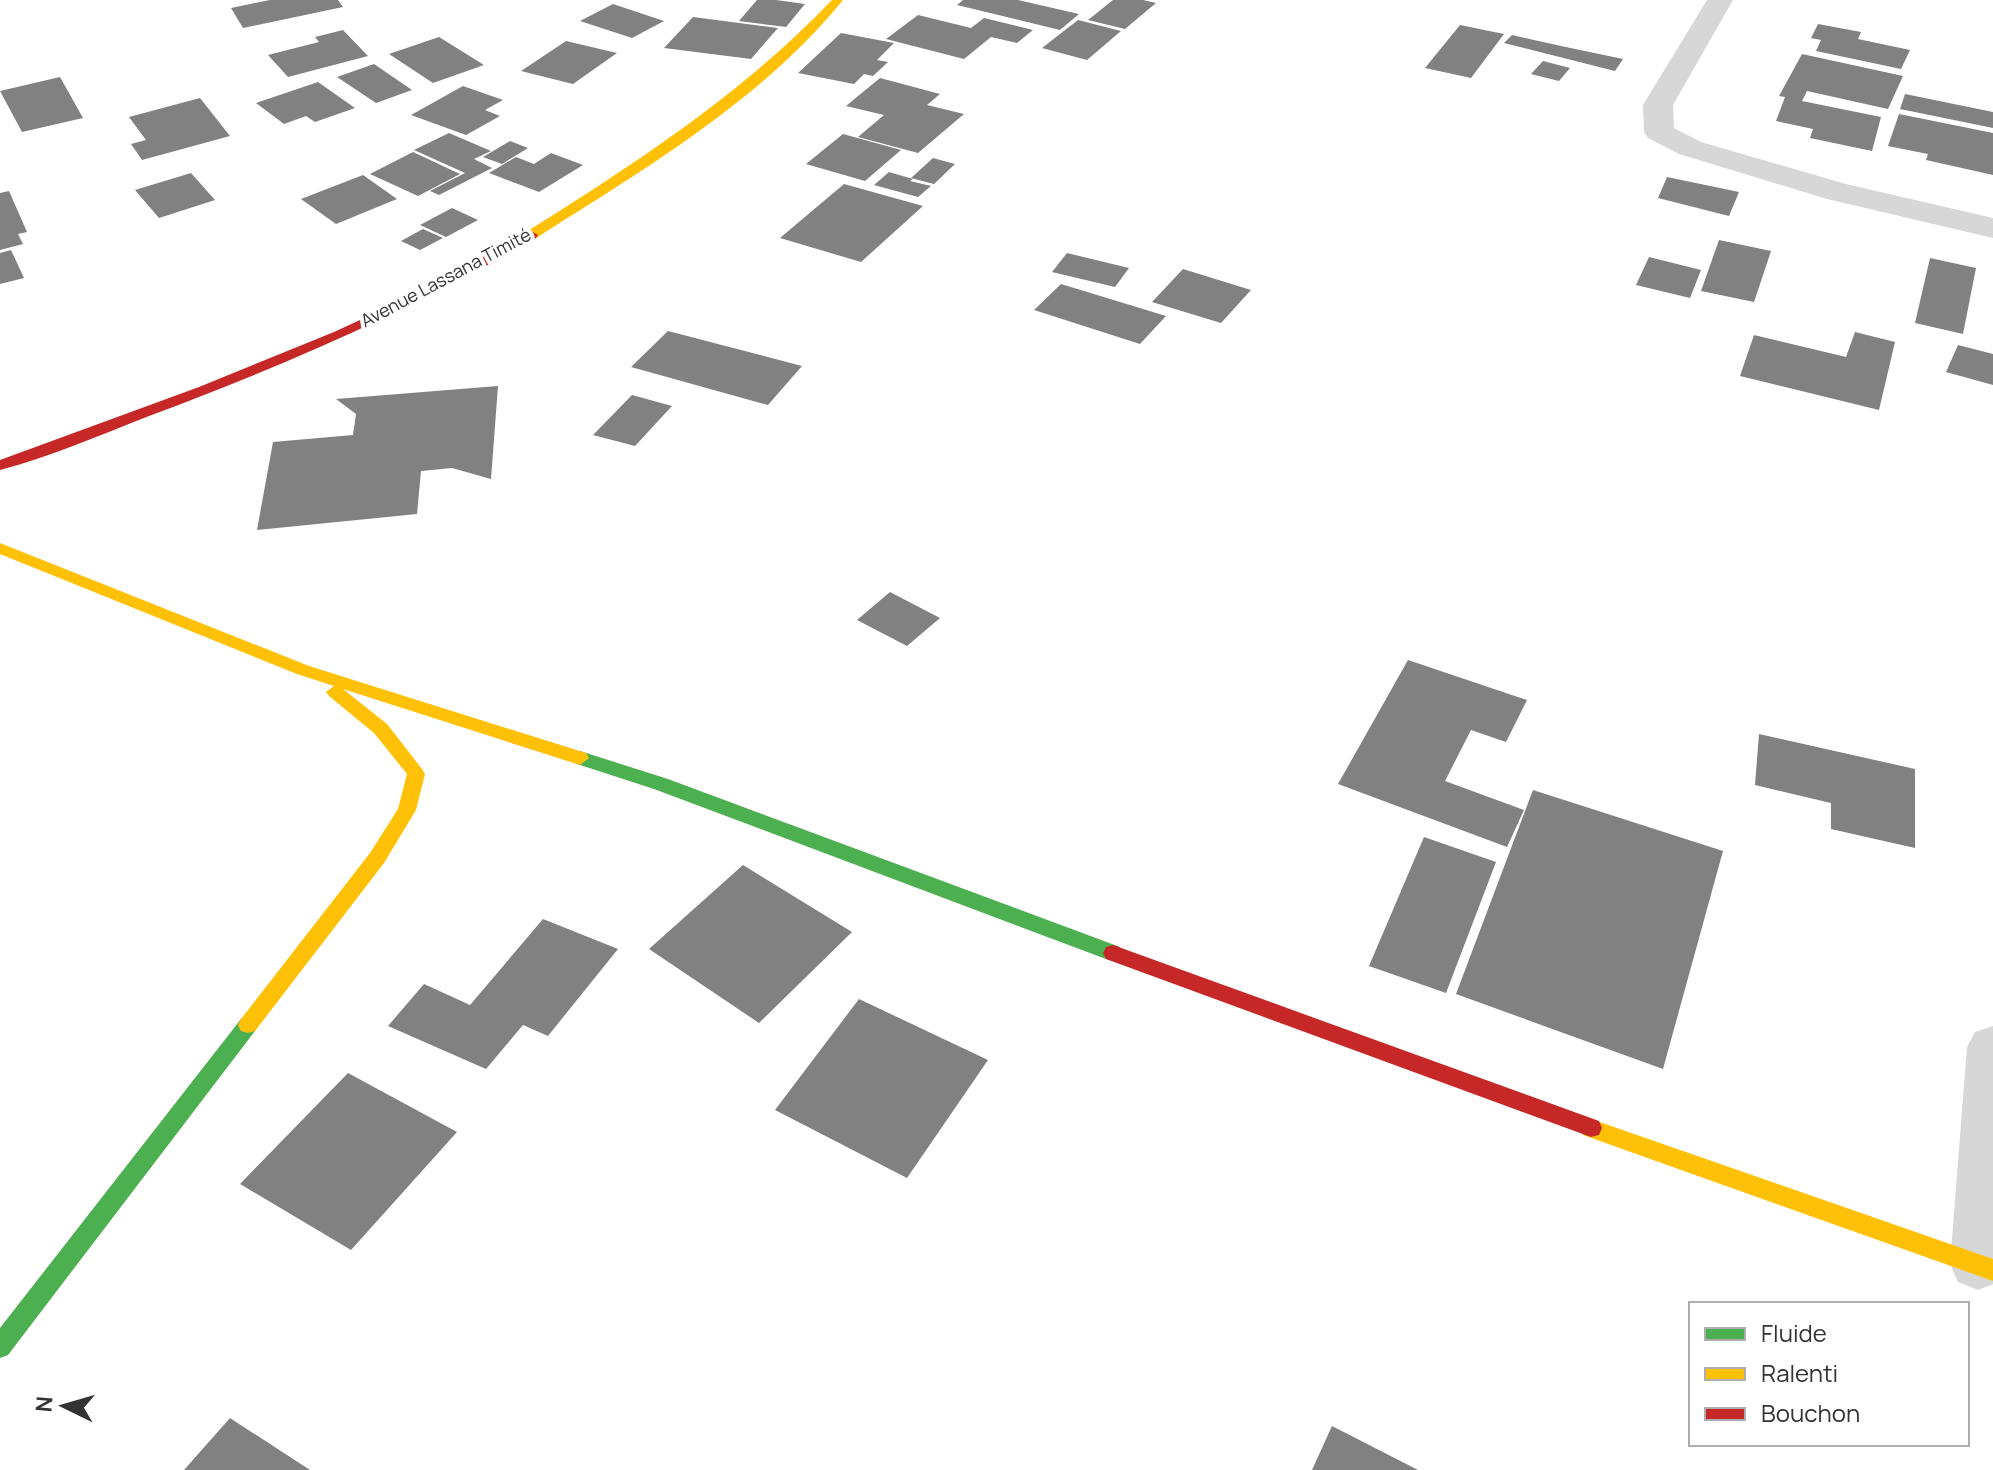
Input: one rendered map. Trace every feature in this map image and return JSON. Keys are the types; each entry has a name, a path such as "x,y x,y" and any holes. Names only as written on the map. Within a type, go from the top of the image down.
{"street":[{"name":"Avenue Lassana Timité","path":"0,465 115,424 325,339 505,250 699,123 818,25 838,0"},
{"path":"1720,0 1658,105 1659,132 1690,148 1838,192 1993,228"},
{"path":"0,548 303,670 661,784 1430,1072 1985,1267 1993,1047"},
{"path":"0,1347 377,858 407,810 416,774 403,750 365,712 303,670"}],"building":[{"path":"270,0 338,0 343,7 243,28 231,8"},
{"path":"757,0 805,4 786,27 739,21"},
{"path":"963,0 1018,0 1079,14 1060,30 957,5"},
{"path":"1113,0 1156,3 1125,29 1088,20"},
{"path":"613,4 664,21 632,38 580,21"},
{"path":"918,15 971,28 984,18 1033,30 1017,43 991,37 964,59 886,39"},
{"path":"693,17 778,28 751,59 664,48"},
{"path":"1078,20 1121,31 1087,60 1042,48"},
{"path":"1818,24 1861,32 1858,39 1910,50 1901,69 1816,51 1821,40 1811,38"},
{"path":"1460,25 1504,34 1471,78 1425,68"},
{"path":"343,30 368,56 288,77 268,55 319,42 315,37"},
{"path":"841,33 894,43 877,60 888,62 873,76 864,74 854,84 798,73"},
{"path":"1512,35 1623,59 1615,71 1504,43"},
{"path":"439,37 484,65 433,83 389,54"},
{"path":"566,41 617,53 573,84 521,71"},
{"path":"1802,54 1903,76 1888,109 1807,91 1802,101 1881,117 1872,151 1810,138 1813,129 1776,121 1785,97 1779,96"},
{"path":"1543,61 1570,68 1559,81 1531,74"},
{"path":"374,64 412,90 376,103 337,77"},
{"path":"60,77 83,118 22,132 0,91"},
{"path":"880,78 940,94 927,105 964,114 918,153 858,137 884,115 846,106"},
{"path":"318,82 355,108 315,122 306,116 284,124 256,103"},
{"path":"463,86 503,100 485,110 500,116 466,135 411,115"},
{"path":"1905,94 1993,112 1993,128 1900,109"},
{"path":"200,98 230,136 142,160 131,144 146,140 129,117"},
{"path":"1899,114 1993,133 1993,175 1926,160 1928,154 1888,146"},
{"path":"449,133 491,151 474,159 492,168 439,195 430,191 465,173 414,150"},
{"path":"843,134 901,150 865,181 806,164"},
{"path":"510,141 528,148 502,164 483,157"},
{"path":"413,152 460,174 418,196 370,174"},
{"path":"551,153 583,165 539,192 489,173 516,157 534,164"},
{"path":"933,158 955,164 934,184 911,178"},
{"path":"889,172 931,186 918,197 874,185"},
{"path":"191,173 215,200 159,218 135,190"},
{"path":"363,175 397,199 336,224 301,199"},
{"path":"1667,177 1739,192 1729,216 1658,198"},
{"path":"844,184 923,206 861,262 780,238"},
{"path":"9,191 27,232 18,234 23,244 0,250 0,193"},
{"path":"452,208 478,220 446,237 420,225"},
{"path":"423,229 443,238 420,250 401,241"},
{"path":"1719,240 1771,251 1754,302 1701,291"},
{"path":"11,250 24,278 0,284 0,253"},
{"path":"1067,253 1129,268 1115,287 1052,272"},
{"path":"1649,257 1701,270 1690,298 1636,285"},
{"path":"1930,258 1976,268 1963,334 1915,323"},
{"path":"1183,269 1251,290 1221,323 1152,302"},
{"path":"1061,284 1166,316 1140,344 1034,310"},
{"path":"668,331 802,366 768,405 631,367"},
{"path":"1855,332 1895,342 1879,410 1740,376 1754,335 1846,357"},
{"path":"1958,345 1993,354 1993,385 1946,372"},
{"path":"498,386 491,479 452,468 421,471 417,514 257,530 273,442 353,435 356,414 336,399"},
{"path":"632,395 672,406 635,446 593,435"},
{"path":"890,592 940,618 907,646 857,620"},
{"path":"1408,660 1527,700 1506,742 1471,730 1445,781 1524,810 1507,847 1338,784"},
{"path":"1759,734 1915,769 1915,848 1831,829 1831,803 1755,785"},
{"path":"1533,790 1723,851 1663,1069 1456,994"},
{"path":"1424,837 1496,862 1446,993 1369,966"},
{"path":"743,865 852,932 759,1023 649,949"},
{"path":"543,919 618,949 548,1036 523,1025 486,1069 388,1026 424,984 470,1005"},
{"path":"859,999 988,1060 907,1178 775,1110"},
{"path":"348,1073 457,1132 351,1250 240,1184"},
{"path":"230,1418 310,1470 184,1470"},
{"path":"1332,1426 1418,1470 1312,1470"}],"traffic: fast":[{"path":"580,758 661,784 1113,953"},
{"path":"0,1347 248,1025"}],"traffic: slow":[{"path":"531,235 653,156 732,99 805,35 838,0"},
{"path":"0,548 303,670 580,758"},
{"path":"248,1025 377,858 407,810 416,774 380,728 335,692"},
{"path":"1591,1128 1993,1270"}],"traffic: jam":[{"path":"0,465 204,391 339,335 469,272 531,235"},
{"path":"1113,953 1591,1128"}]}
